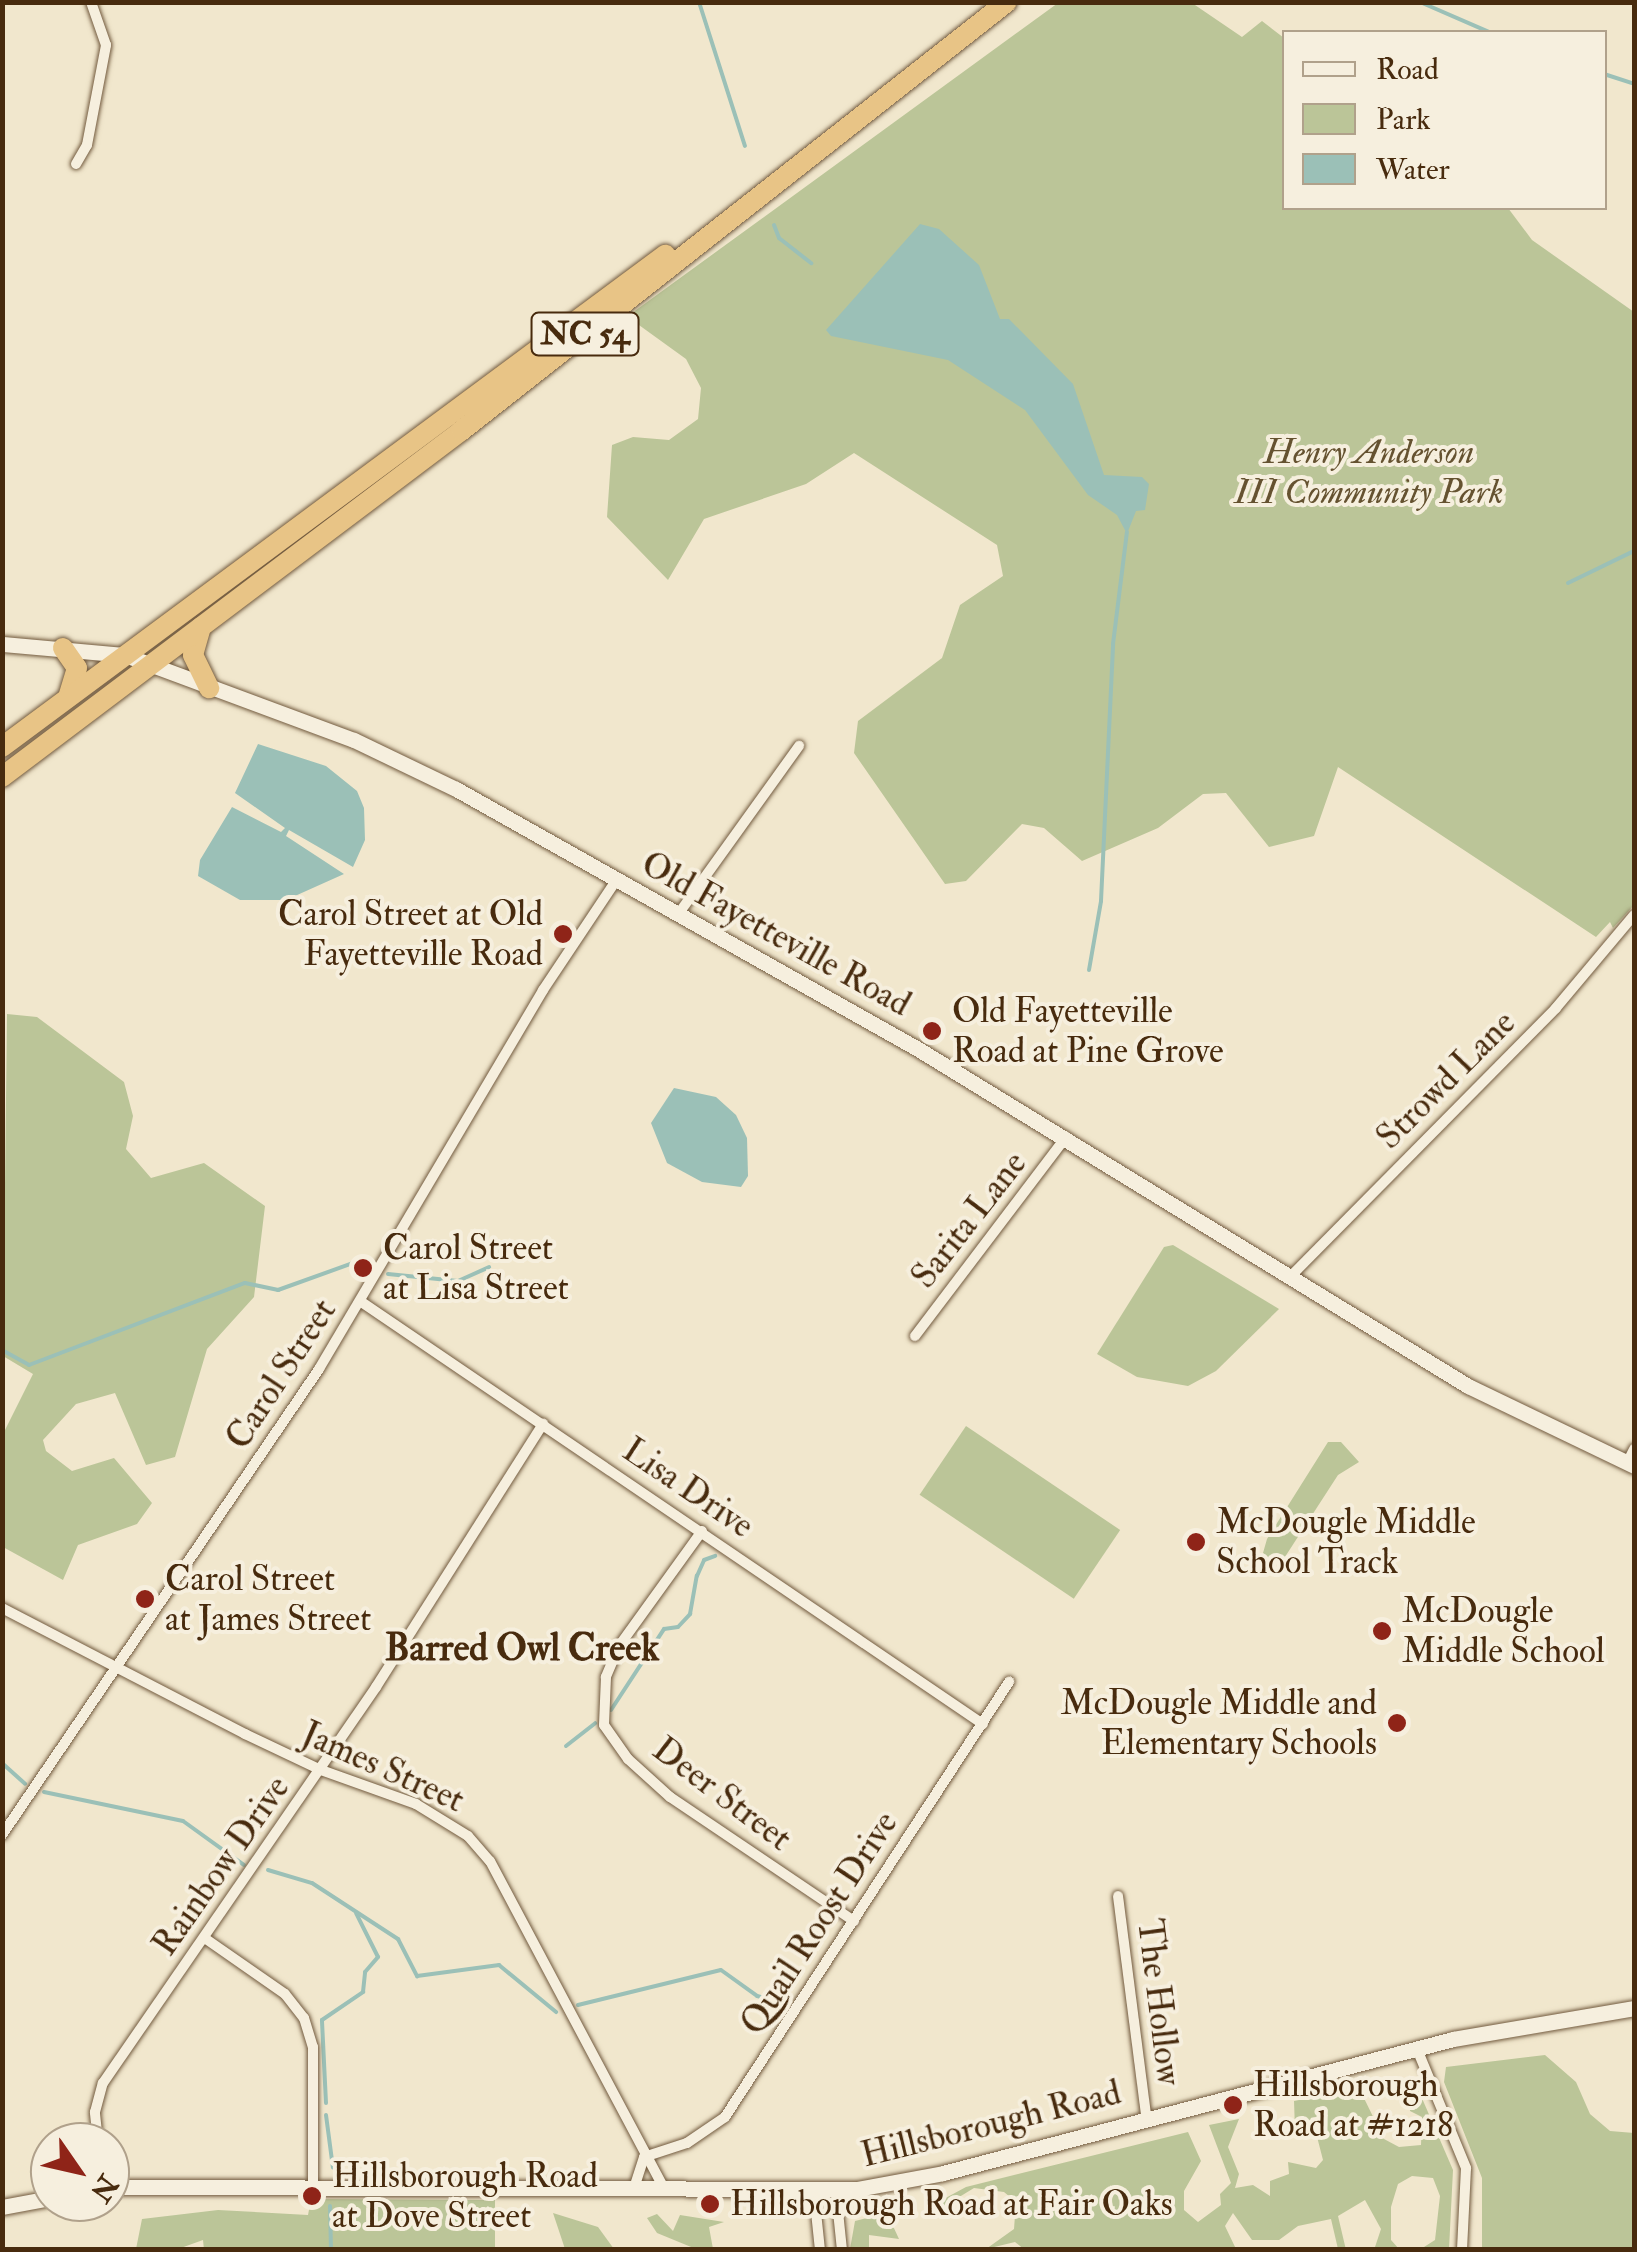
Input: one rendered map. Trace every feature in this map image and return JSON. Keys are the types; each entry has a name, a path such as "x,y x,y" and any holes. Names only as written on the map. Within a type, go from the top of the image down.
{"highway":[{"name":"NC 54","path":"2,747 769,183 1007,2"},
{"name":"NC 54","path":"2,777 462,431 769,183"},
{"path":"201,627 194,656 209,688"},
{"path":"63,648 77,668 68,698"}],"street":[{"path":"76,164 87,145 106,45 91,2"},
{"name":"Old Fayetteville Road","path":"2,644 125,655 367,746 679,913 1066,1137 1468,1386 1632,1459"},
{"path":"679,913 799,746"},
{"name":"Carol Street","path":"2,1835 118,1669 360,1301 542,990 616,879"},
{"name":"Strowd Lane","path":"1290,1277 1556,1008 1634,915"},
{"name":"Sarita Lane","path":"915,1336 1066,1137"},
{"name":"Lisa Drive","path":"360,1301 982,1724"},
{"name":"Rainbow Drive","path":"96,2122 104,2083 320,1770 543,1424"},
{"name":"Deer Street","path":"702,1531 619,1646 606,1677 604,1725 628,1759 670,1797 854,1921"},
{"name":"James Street","path":"2,1608 320,1770 416,1804 480,1847 663,2187"},
{"name":"Quail Roost Drive","path":"644,2157 687,2143 724,2117 1010,1682"},
{"name":"The Hollow","path":"1118,1896 1146,2116"},
{"path":"206,1939 285,1994 304,2018 313,2047 313,2189"},
{"name":"Hillsborough Road","path":"130,2187 635,2186 836,2192 943,2173 1146,2116 1417,2048 1634,2008"},
{"path":"1417,2048 1466,2168 1462,2250"},
{"path":"635,2186 644,2157"},
{"path":"836,2192 842,2250"},
{"path":"814,2193 820,2250"},
{"path":"2,2208 30,2202"}],"green space":[{"name":"Henry Anderson III Community Park","path":"1058,3 1192,3 1242,37 1262,21 1282,36 1282,210 1510,210 1532,240 1634,312 1634,905 1613,928 1610,922 1596,937 1338,767 1314,836 1269,847 1226,793 1203,794 1158,828 1082,861 1044,828 1022,824 966,881 945,884 854,753 858,721 942,658 960,605 1003,576 997,545 854,453 806,484 704,519 668,580 607,517 612,445 633,437 669,440 698,419 701,388 686,359 632,320 632,313"},
{"path":"7,1014 37,1017 124,1082 133,1116 126,1149 151,1178 204,1163 265,1206 254,1297 207,1349 175,1457 146,1465 115,1393 76,1404 43,1440 46,1451 72,1471 114,1458 152,1503 137,1524 78,1545 63,1580 3,1547 3,1434 33,1374 3,1356"},
{"path":"1173,1245 1279,1309 1216,1371 1188,1386 1137,1377 1097,1354 1164,1247"},
{"path":"966,1426 1120,1530 1074,1599 920,1495"},
{"path":"1328,1442 1341,1442 1359,1462 1338,1475 1283,1560 1271,1560 1263,1553 1267,1539"},
{"path":"1545,2055 1576,2082 1590,2114 1610,2131 1634,2133 1634,2249 1482,2249 1482,2178 1444,2082 1446,2067"},
{"path":"1392,2078 1418,2089 1453,2170 1449,2249 1424,2247 1435,2240 1440,2196 1433,2178 1412,2176 1398,2184 1391,2207 1391,2240 1399,2249 1375,2247 1381,2229 1365,2200 1338,2216 1346,2250 1338,2249 1331,2219 1298,2226 1279,2240 1252,2240 1233,2213 1225,2226 1236,2249 1025,2250 1015,2242 986,2249 1014,2229 1016,2202 1004,2192 974,2188 951,2202 948,2214 940,2201 966,2187 1188,2132 1201,2161 1184,2191 1184,2210 1198,2222 1221,2205 1220,2194 1231,2183 1209,2125 1239,2119 1228,2147 1239,2174 1235,2188 1253,2185 1270,2196 1270,2181 1289,2174 1288,2162 1316,2168 1323,2160 1315,2129 1295,2130 1294,2101 1359,2088 1384,2139 1399,2147 1421,2145 1422,2117 1410,2111 1409,2097 1390,2086"},
{"path":"311,2199 495,2200 495,2249 204,2250 203,2240 178,2249 136,2249 142,2219 218,2210 308,2215"},
{"path":"553,2213 598,2227 614,2249 565,2249"},
{"path":"887,2213 899,2239 869,2235 869,2249 850,2249 855,2221"},
{"path":"657,2214 673,2231 680,2215 724,2222 709,2227 713,2249 696,2249 657,2233 647,2218"}],"water":[{"path":"920,224 939,229 979,265 1000,319 1009,319 1073,384 1104,475 1142,477 1149,484 1145,510 1136,511 1127,534 1117,515 1088,495 1025,410 948,360 831,336 826,330"},
{"path":"258,744 326,766 357,791 364,808 365,840 353,867 289,830 286,836 344,874 286,900 240,900 198,876 200,860 232,807 281,832 285,828 235,793"},
{"path":"674,1088 716,1097 736,1115 747,1138 748,1176 741,1187 702,1182 667,1163 651,1123"}],"waterway":[{"path":"699,2 745,146"},
{"path":"1420,2 1484,30"},
{"path":"1607,75 1634,84"},
{"path":"774,225 779,238 811,263"},
{"path":"1089,970 1101,901 1113,644 1127,532"},
{"path":"1568,583 1634,551"},
{"path":"2,1350 29,1365 245,1283 278,1290 353,1263 371,1266"},
{"path":"388,1274 458,1281 489,1267"},
{"path":"611,1710 664,1629 678,1627 690,1614 697,1576 704,1560 715,1556"},
{"path":"566,1746 595,1723"},
{"path":"2,1763 25,1784"},
{"path":"44,1792 183,1821 244,1865"},
{"path":"268,1870 312,1883 398,1939 417,1976 499,1965 556,2012"},
{"path":"326,2103 322,2020 363,1992 365,1972 378,1957 356,1913"},
{"path":"578,2005 721,1970 757,1996 777,2001"},
{"path":"326,2115 333,2168"},
{"path":"330,2206 331,2250"}],"place":[{"name":"Carol Street at Old Fayetteville Road","path":"563,934"},
{"name":"Old Fayetteville Road at Pine Grove","path":"932,1031"},
{"name":"Carol Street at Lisa Street","path":"363,1268"},
{"name":"McDougle Middle School Track","path":"1196,1542"},
{"name":"Carol Street at James Street","path":"145,1599"},
{"name":"McDougle Middle School","path":"1382,1631"},
{"name":"McDougle Middle and Elementary Schools","path":"1397,1723"},
{"name":"Hillsborough Road at #1218","path":"1233,2105"},
{"name":"Hillsborough Road at Dove Street","path":"312,2196"},
{"name":"Hillsborough Road at Fair Oaks","path":"710,2204"}],"district":[{"name":"Barred Owl Creek","path":"522,1649"}]}
